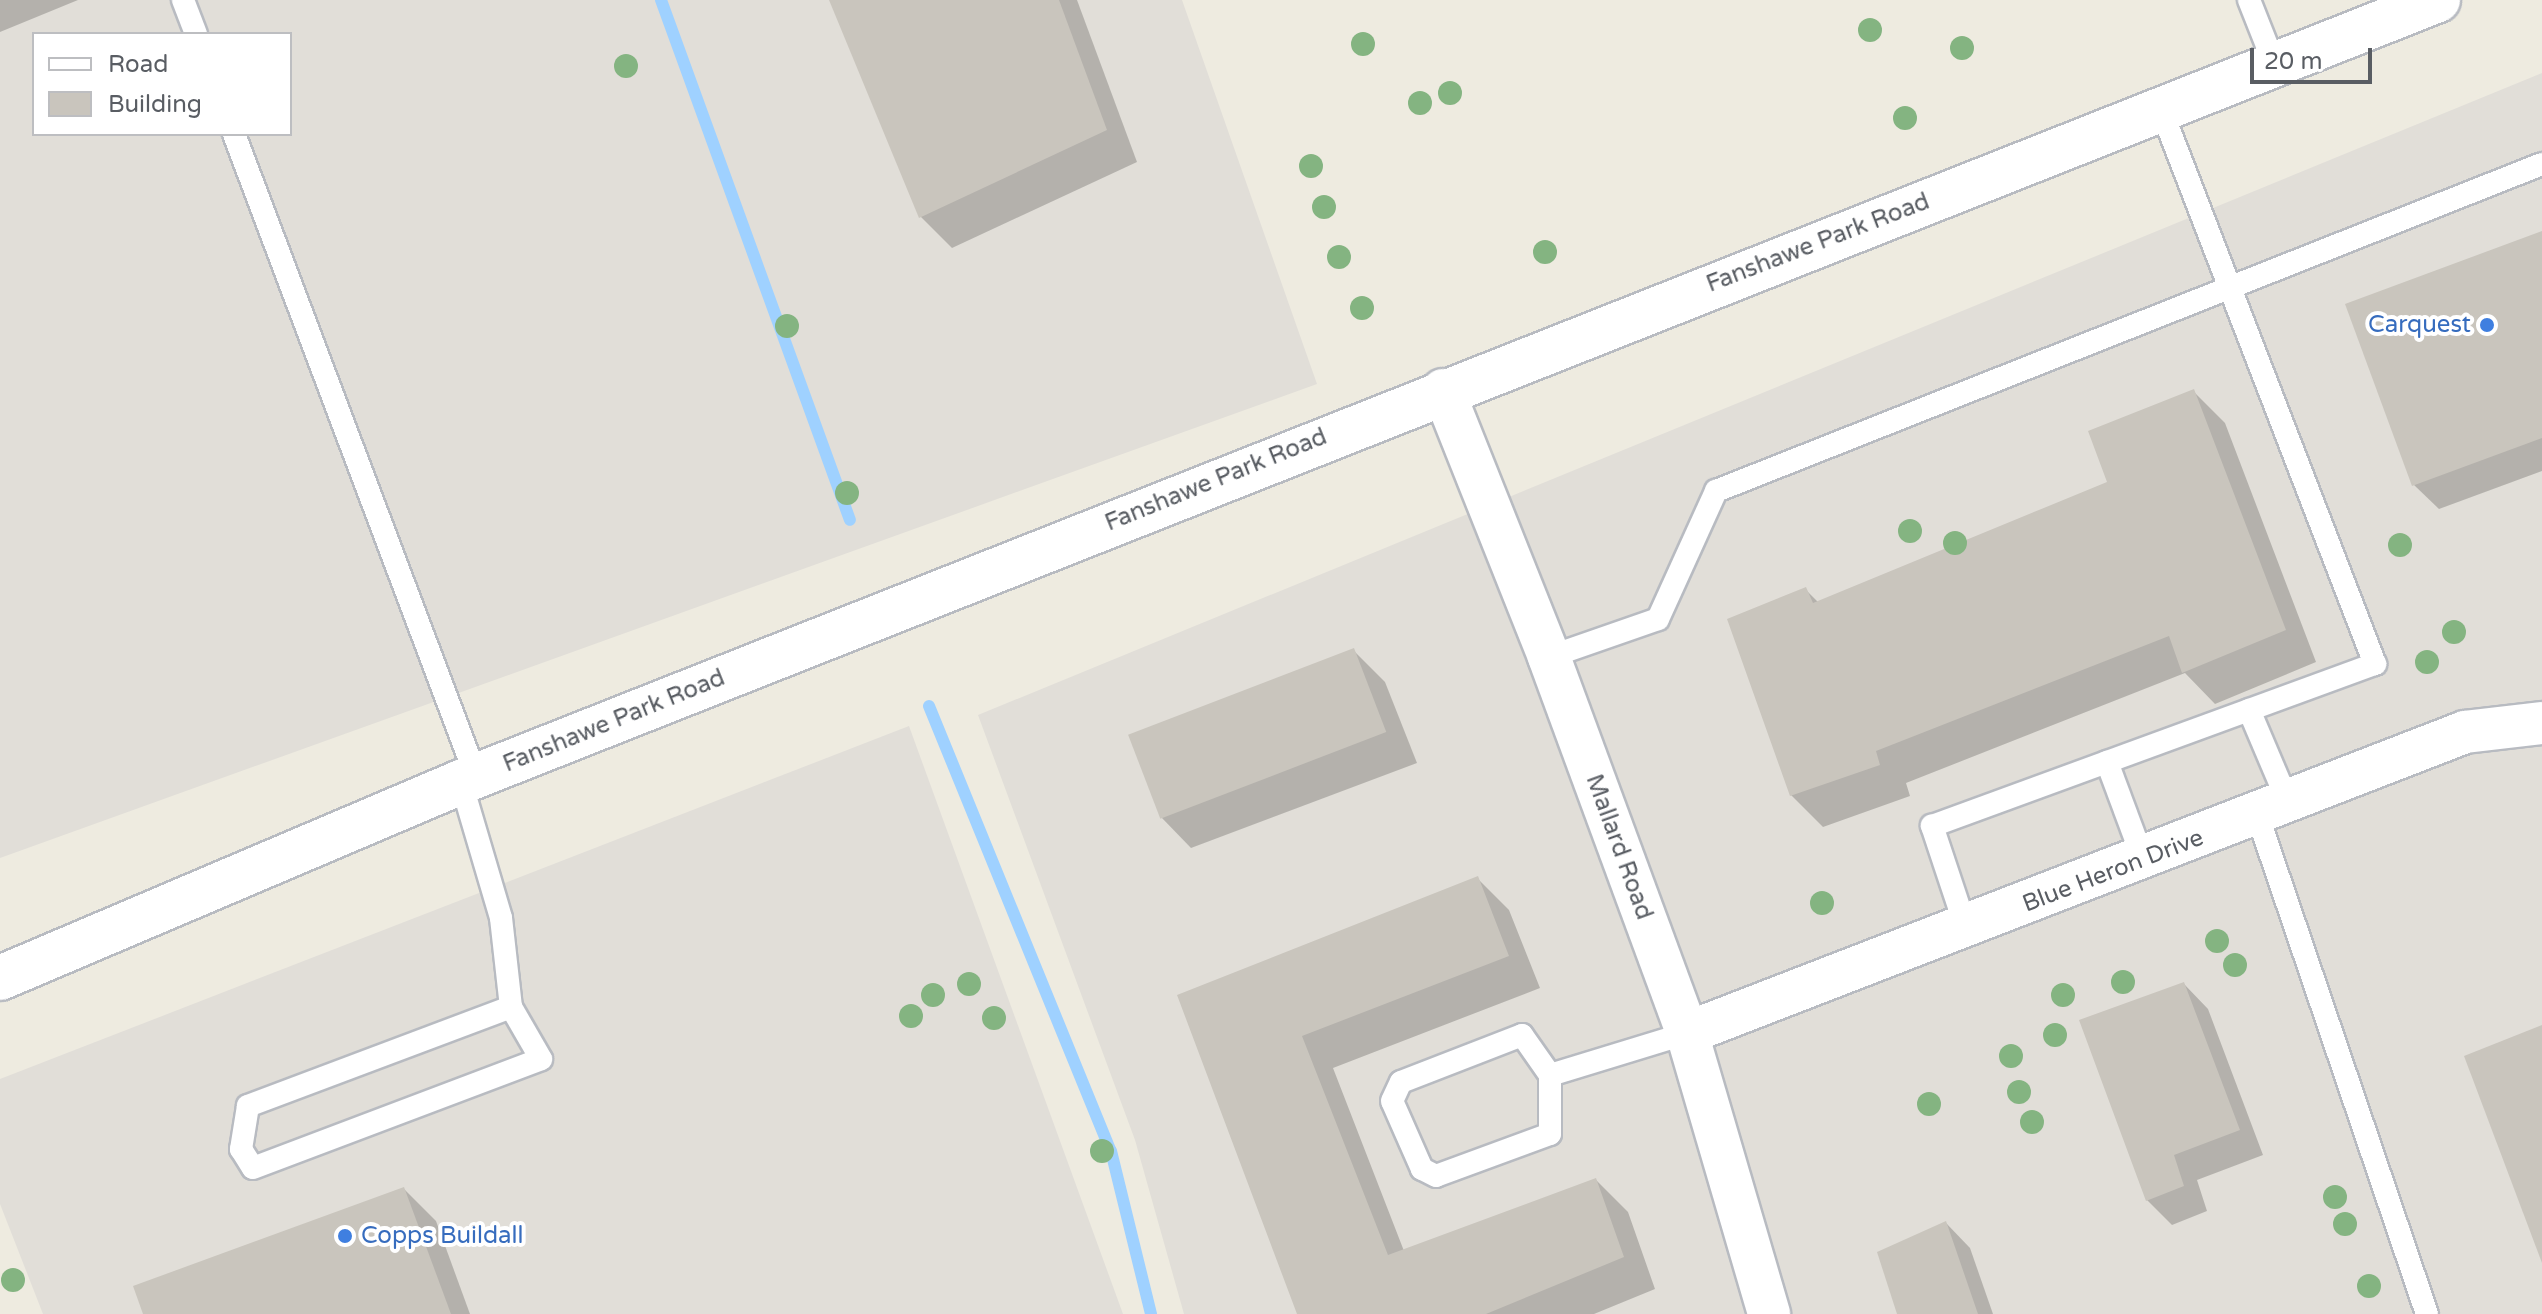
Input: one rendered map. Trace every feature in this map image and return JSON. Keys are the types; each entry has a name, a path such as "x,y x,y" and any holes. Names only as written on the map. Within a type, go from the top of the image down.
{"main road":[{"name":"Fanshawe Park Road","path":"0,978 469,779 1443,390 2438,0"}],"street":[{"name":"Mallard Road","path":"1443,390 1549,657 1687,1033 1769,1314"},
{"name":"Blue Heron Drive","path":"1687,1033 1966,928 2465,732 2542,723"}],"lane":[{"path":"183,0 195,32"},
{"path":"2249,0 2274,63"},
{"path":"1966,928 1932,826 2375,664 2161,109"},
{"path":"235,136 469,779 501,918 511,1007 541,1059 253,1168 241,1149 248,1106 511,1007"},
{"path":"1549,657 1658,619 1716,491 2542,164"},
{"path":"2249,710 2272,808 2427,1314"},
{"path":"2107,762 2143,859"},
{"path":"1550,1075 1687,1033"},
{"path":"1522,1035 1550,1075 1550,1134 1436,1176 1422,1169 1392,1101 1401,1082 1522,1035"}],"shaded area":[{"path":"0,0 1182,0 1317,384 0,858"},
{"path":"2542,73 2542,1314 1184,1314 1135,1140 978,715"},
{"path":"909,726 1123,1314 43,1314 0,1204 0,1079"}],"building":[{"path":"829,0 1059,0 1107,130 919,218"},
{"path":"2542,231 2542,438 2412,486 2345,304"},
{"path":"2194,389 2286,630 2182,673 2169,636 1876,751 1880,765 1790,796 1727,619 1806,587 1813,603 2107,482 2088,431"},
{"path":"1354,648 1386,732 1160,819 1128,735"},
{"path":"1478,876 1509,956 1302,1036 1388,1255 1596,1178 1624,1257 1486,1314 1297,1314 1177,995"},
{"path":"2184,982 2240,1130 2174,1155 2184,1186 2146,1201 2079,1020"},
{"path":"2542,1025 2542,1263 2464,1056"},
{"name":"Copps Buildall","path":"404,1187 451,1314 143,1314 133,1286"},
{"path":"1946,1221 1978,1314 1897,1314 1877,1252"}],"waterway":[{"path":"661,0 850,520"},
{"path":"929,706 1111,1151 1151,1314"}],"place":[{"name":"Carquest","path":"2487,325"},
{"name":"Copps Buildall","path":"345,1236"}]}
